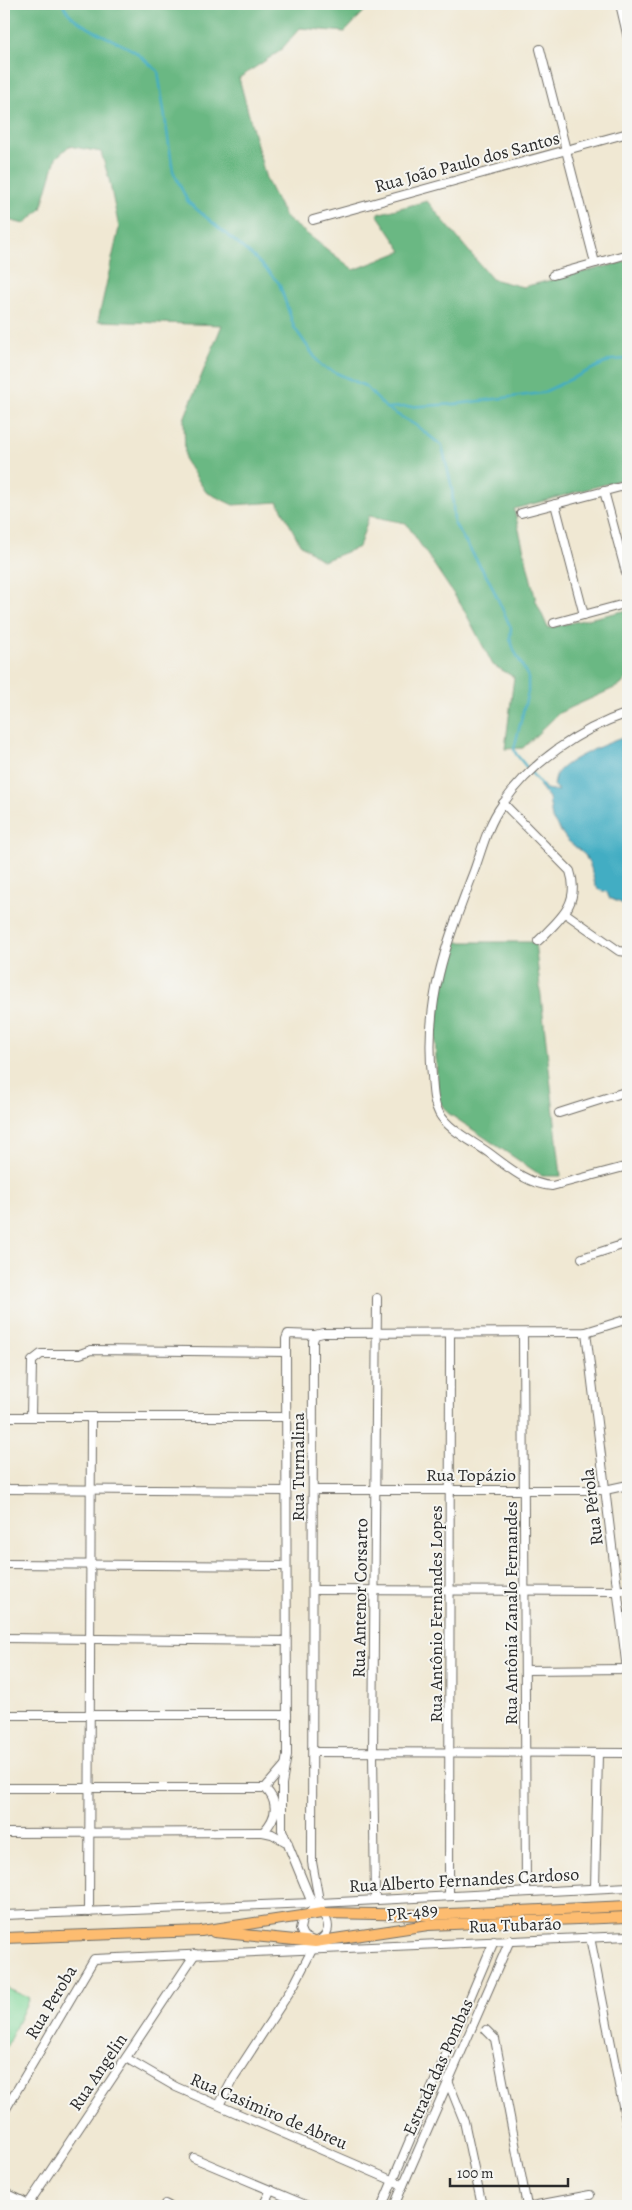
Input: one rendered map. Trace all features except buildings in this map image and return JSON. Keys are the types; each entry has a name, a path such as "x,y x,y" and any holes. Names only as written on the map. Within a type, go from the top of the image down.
{"main road":[{"name":"PR-489","path":"4,1938 200,1931 314,1908 428,1915 628,1906"},
{"name":"PR-489","path":"200,1931 314,1946 428,1925 628,1917"}],"street":[{"path":"621,8 628,38"},
{"path":"540,49 564,150 595,263"},
{"name":"Rua João Paulo dos Santos","path":"313,220 628,133"},
{"path":"553,275 628,254"},
{"path":"521,513 628,485"},
{"path":"604,492 628,580"},
{"path":"555,504 584,615"},
{"path":"554,623 628,603"},
{"path":"628,712 576,736 532,772 503,803 486,838 439,965 432,1003 430,1040 434,1100 443,1119 518,1174 539,1185 564,1185 628,1166"},
{"path":"503,803 570,872 575,886 565,913 538,941"},
{"path":"565,913 619,951 628,952"},
{"path":"559,1113 628,1091"},
{"path":"582,1258 628,1243"},
{"name":"Rua Antenor Corsarto","path":"375,1899 373,1753 376,1590 377,1298"},
{"path":"219,2105 234,2077 294,1986 314,1946 324,1937 328,1929 328,1922 314,1908 282,1830 282,1784 286,1764 287,1715 285,1490 286,1339 288,1334 586,1332 628,1319"},
{"name":"Rua Pérola","path":"586,1332 628,1678"},
{"name":"Rua Antônia Zanalo Fernandes","path":"524,1333 526,1892"},
{"name":"Rua Antônio Fernandes Lopes","path":"449,1895 450,1334"},
{"name":"Rua Turmalina","path":"314,1908 312,1862 312,1341 315,1335"},
{"path":"31,1417 32,1361 40,1354 80,1354 91,1350 286,1352"},
{"path":"4,1417 286,1417"},
{"path":"90,1912 91,1417"},
{"name":"Rua Topázio","path":"312,1490 605,1490 628,1485"},
{"path":"4,1489 285,1490"},
{"path":"4,1564 285,1566"},
{"path":"312,1590 618,1592 628,1589"},
{"path":"4,1638 286,1642"},
{"path":"526,1670 627,1669"},
{"path":"4,1715 287,1715"},
{"path":"312,1752 628,1753"},
{"path":"595,1888 598,1754"},
{"path":"265,1788 286,1764"},
{"path":"4,1788 265,1788 270,1793 276,1810 273,1822 263,1832"},
{"path":"4,1833 263,1832 272,1834 288,1843"},
{"name":"Rua Alberto Fernandes Cardoso","path":"4,1914 314,1908 375,1899 628,1887"},
{"path":"314,1908 302,1920 302,1934 314,1946"},
{"name":"Rua Tubarão","path":"94,1960 314,1946 628,1936"},
{"path":"590,1937 628,2131"},
{"name":"Estrada das Pombas","path":"394,2206 448,2081 481,2025 510,1940"},
{"path":"382,2206 494,1941"},
{"name":"Rua Angelin","path":"29,2205 195,1954"},
{"name":"Rua Peroba","path":"4,2112 94,1960"},
{"path":"481,2025 495,2039 527,2206"},
{"name":"Rua Casimiro de Abreu","path":"126,2058 176,2087 403,2185"},
{"path":"448,2081 464,2120 482,2206"},
{"path":"194,2158 308,2206"},
{"path":"263,2206 271,2190"},
{"path":"4,2192 29,2205"},
{"path":"532,2206 590,2195"}],"green space":[{"path":"4,4 371,4 345,32 300,28 280,51 239,78 266,179 285,217 354,270 402,251 377,214 427,201 492,279 523,287 628,261 628,478 514,509 536,601 548,628 628,610 628,677 621,685 559,713 523,748 505,749 514,677 493,665 463,608 406,523 369,516 359,547 323,561 300,544 278,502 233,505 206,492 185,460 184,419 222,325 98,321 119,228 109,179 101,152 69,146 56,158 41,209 24,224 4,219"},
{"path":"456,942 535,942 561,1176 542,1176 448,1113 438,1100 435,1037 445,971"},
{"path":"4,1987 29,1998 4,2052"}],"water":[{"path":"628,736 628,906 609,898 607,892 599,890 595,885 591,868 585,855 567,840 552,819 549,798 539,785 541,783 546,789 559,791 554,785 556,774 562,768 590,751"}],"waterway":[{"path":"63,4 67,12 74,19 126,46 158,71 173,171 188,202 256,259 279,283 294,327 321,366 365,386 386,408 417,426 442,446 452,488 454,523 490,582 511,628 510,638 514,650 528,677 528,692 514,749 542,786"},
{"path":"386,408 457,404 542,393 611,360 628,359"}]}
